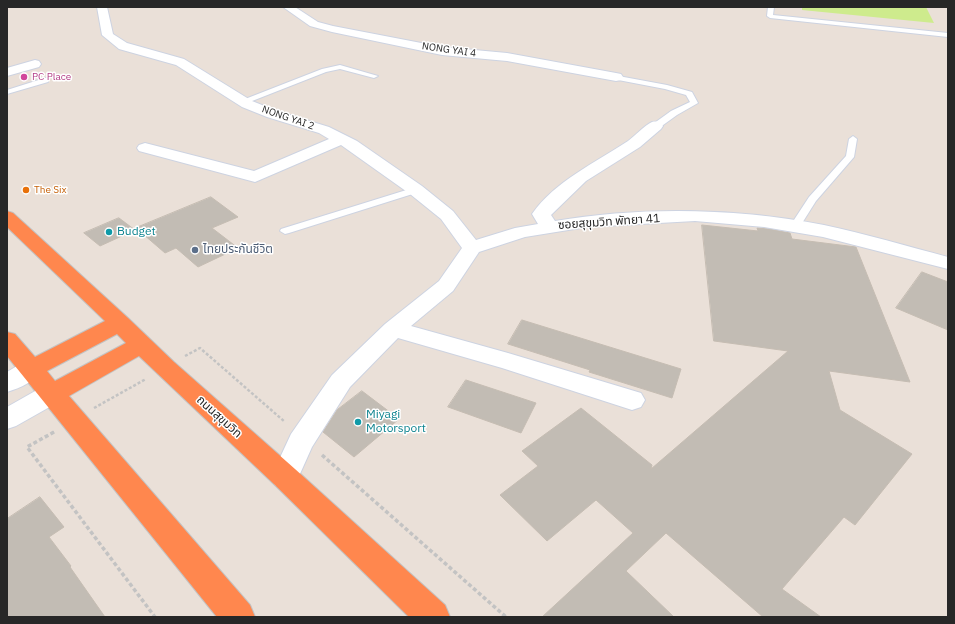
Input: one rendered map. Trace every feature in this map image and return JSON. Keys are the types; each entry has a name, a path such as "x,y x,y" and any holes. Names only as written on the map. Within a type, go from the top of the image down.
{"highway":[{"name":"ถนนสุขุมวิท","path":"7,217 120,323 165,368 285,477 433,617"},
{"path":"31,369 120,323"},
{"path":"7,340 53,393 238,617"},
{"path":"53,393 141,345"}],"street":[{"name":"NONG YAI 2","path":"102,7 108,35 123,46 180,62 244,102 272,114 324,130 351,144 416,190 447,215 472,248"},
{"name":"NONG YAI 4","path":"288,7 314,24 332,29 442,51 507,57 616,77"},
{"path":"7,72 34,64"},
{"path":"548,226 541,214 554,199 592,169 647,135 656,126"},
{"path":"145,148 255,177 341,139"},
{"name":"ซอยสุขุมวิท พัทยา 41","path":"472,248 522,232 548,226 587,221 695,216 764,221 824,231 948,263"},
{"path":"285,477 303,438 341,380 393,329 446,286 472,248"},
{"path":"393,329 508,361 632,400"},
{"path":"7,383 31,369"},
{"path":"7,419 53,393"}],"lane":[{"path":"770,7 770,16 948,36"},
{"path":"244,102 324,70 340,67 374,76"},
{"path":"616,77 667,87 689,94 694,103 674,113 656,126"},
{"path":"7,92 45,80"},
{"path":"795,226 812,200 850,157 853,139"},
{"path":"285,231 416,190"}],"path":[{"path":"155,617 27,448 200,348 506,617"}],"green space":[{"path":"802,7 926,7 934,23 802,10"}],"building":[{"path":"211,197 238,217 212,228 238,248 198,267 176,248 165,253 136,228"},
{"name":"Budget","path":"119,218 135,230 100,246 84,233"},
{"path":"702,225 758,231 757,228 769,229 790,233 792,239 856,247 910,382 829,371 840,410 912,454 855,525 844,517 782,589 821,617 763,617 666,533 626,571 674,617 542,617 633,533 596,500 547,541 500,495 538,466 522,451 581,408 652,465 651,469 788,351 714,341"},
{"path":"922,272 948,282 948,330 896,308"},
{"path":"522,320 681,369 672,398 589,372 590,370 508,344"},
{"path":"466,380 536,403 521,433 448,407"},
{"name":"Miyagi Motorsport","path":"362,391 399,419 354,457 323,432 337,410"},
{"path":"40,497 64,527 49,537 71,566 70,567 105,617 7,617 7,519"}],"place":[{"name":"PC Place","path":"24,77"},
{"name":"The Six","path":"26,190"},
{"name":"Budget","path":"109,232"},
{"name":"ไทยประกันชีวิต","path":"195,250"},
{"name":"Miyagi Motorsport","path":"358,422"}]}
